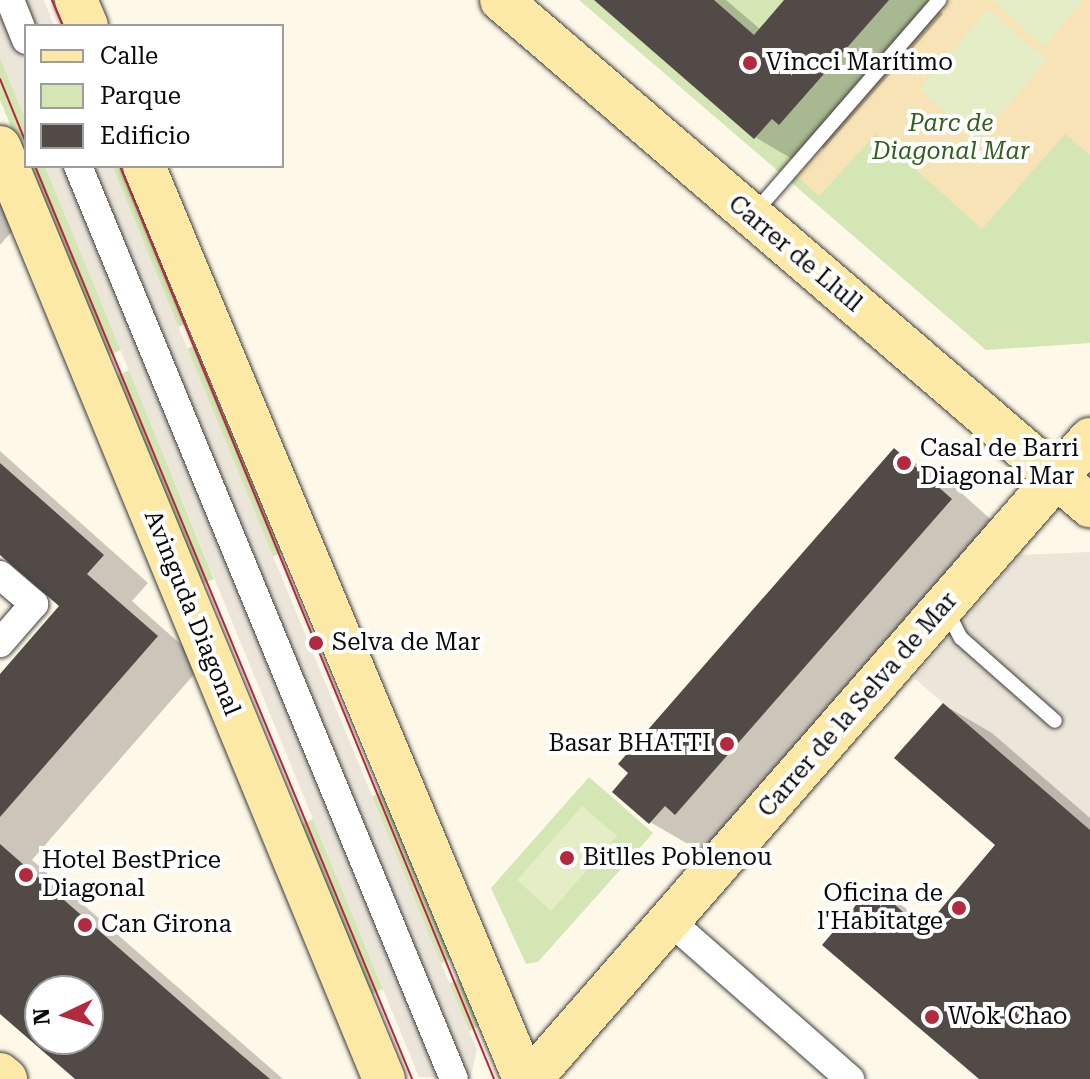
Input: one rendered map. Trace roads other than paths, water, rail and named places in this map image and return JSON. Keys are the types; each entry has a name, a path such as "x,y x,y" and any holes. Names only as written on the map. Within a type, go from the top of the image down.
{"street":[{"path":"10,0 24,35"},
{"path":"76,0 86,24"},
{"name":"Carrer de Llull","path":"501,0 1090,506"},
{"name":"Avinguda Diagonal","path":"0,147 384,1079"},
{"path":"79,168 454,1079"},
{"path":"145,168 524,1079"},
{"name":"Carrer de la Selva de Mar","path":"531,1079 1090,439"},
{"path":"0,575 34,604 0,643"},
{"path":"670,921 850,1079"},
{"path":"0,1074 6,1079"}],"lane":[{"path":"752,215 939,0"},
{"path":"944,606 961,638 1055,721"}],"tram line":[{"path":"52,0 62,24"},
{"path":"0,79 24,138"},
{"path":"36,168 412,1079"},
{"path":"121,168 494,1079"}],"place":[{"name":"Vincci Marítimo","path":"750,63"},
{"name":"Casal de Barri Diagonal Mar","path":"904,463"},
{"name":"Selva de Mar","path":"316,643"},
{"name":"Basar BHATTI","path":"727,744"},
{"name":"Bitlles Poblenou","path":"567,858"},
{"name":"Hotel BestPrice Diagonal","path":"26,875"},
{"name":"Oficina de l'Habitatge","path":"959,908"},
{"name":"Can Girona","path":"85,925"},
{"name":"Wok Chao","path":"932,1017"}],"park label":[{"name":"Parc de Diagonal Mar","path":"951,138"}]}
